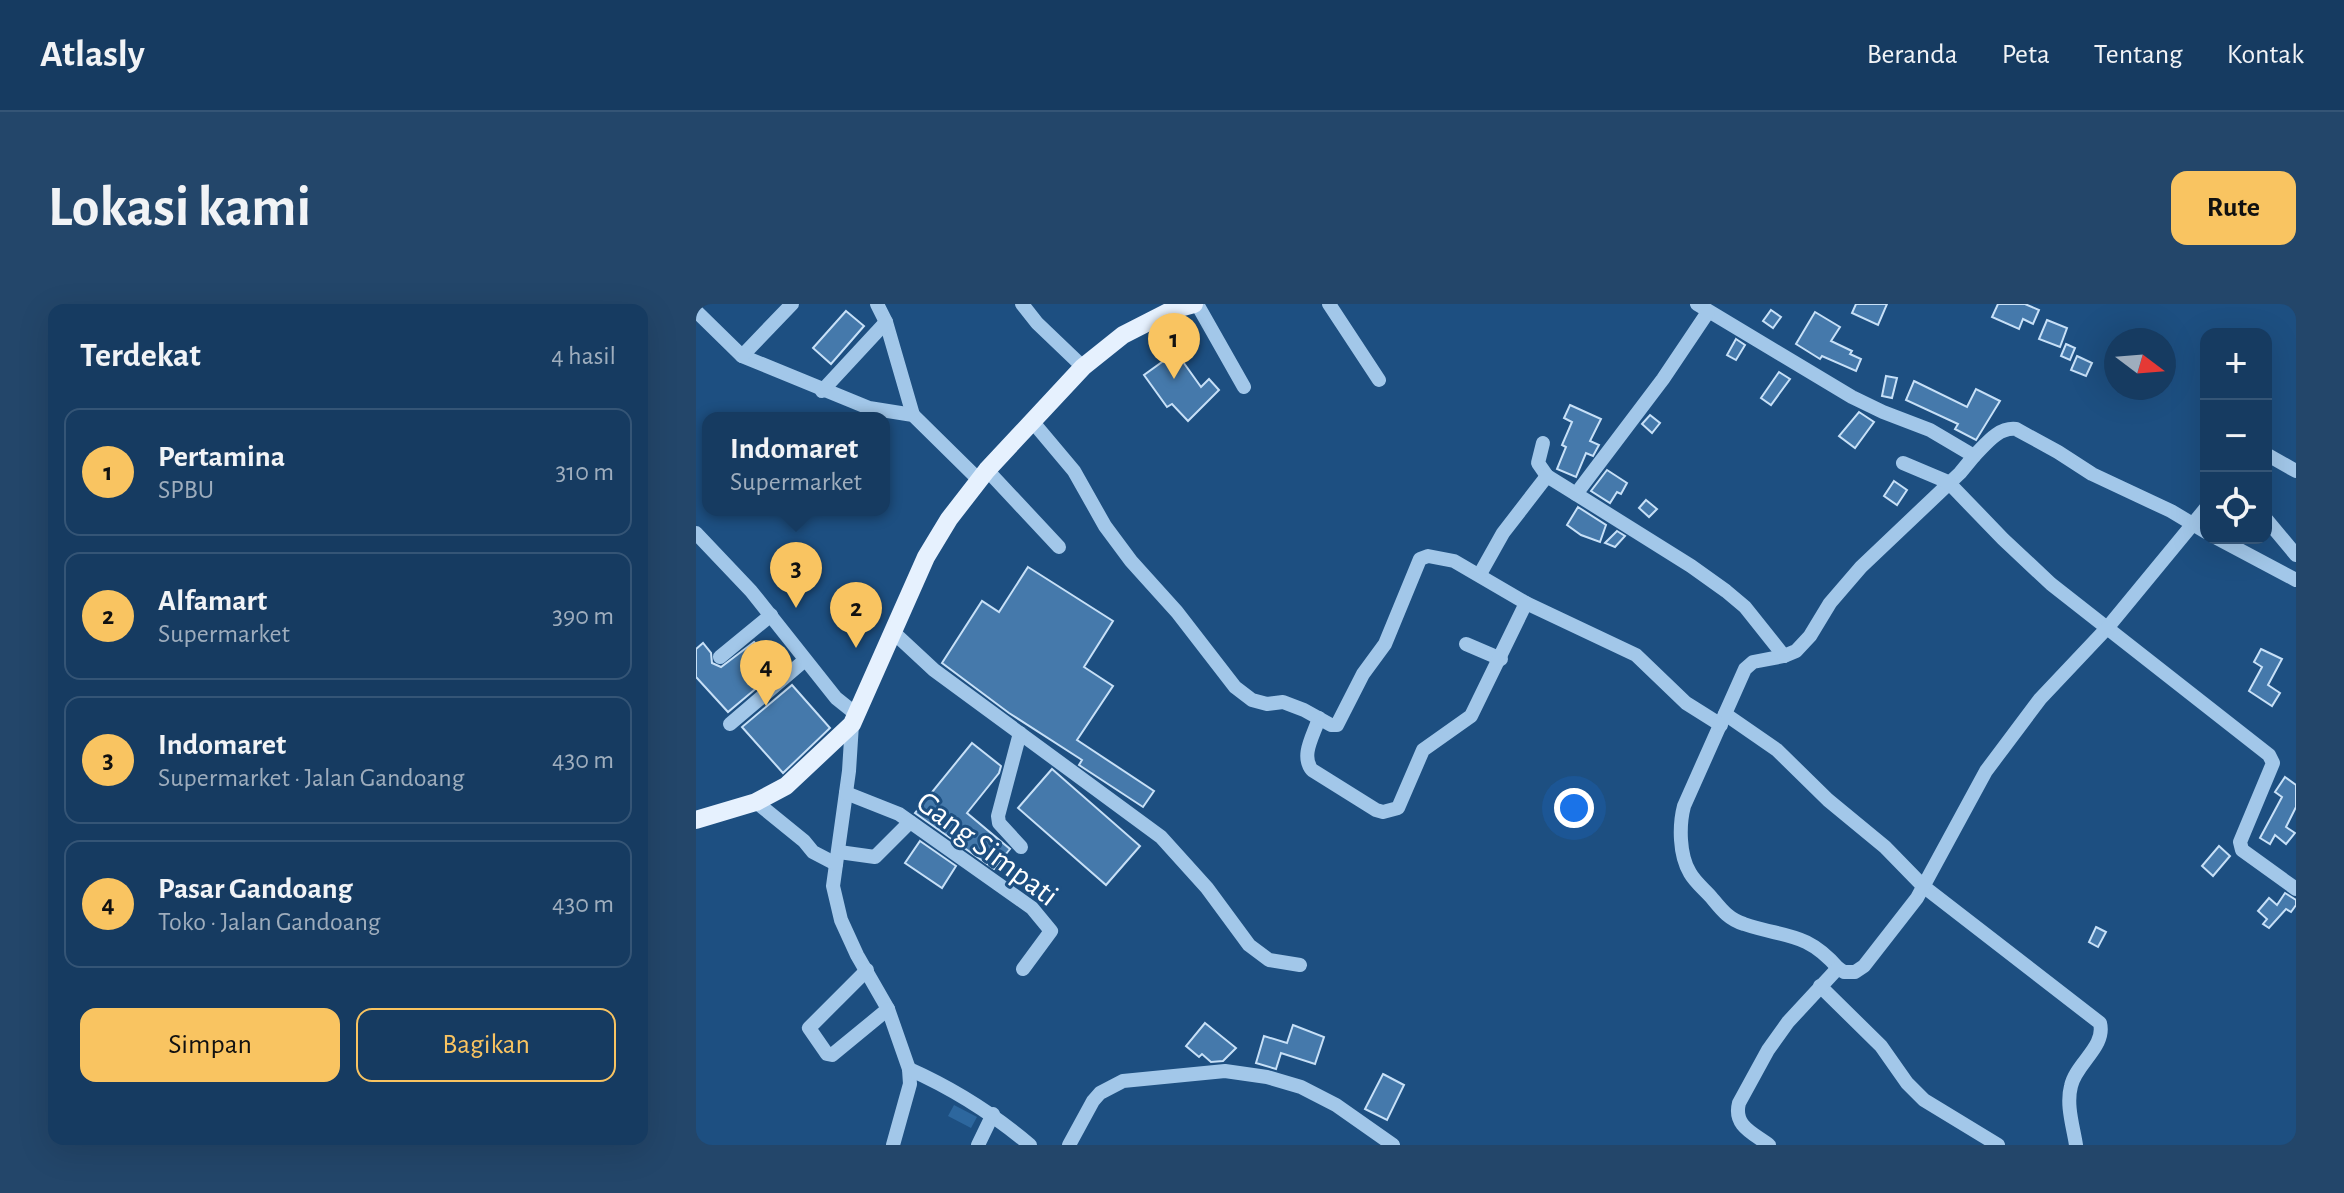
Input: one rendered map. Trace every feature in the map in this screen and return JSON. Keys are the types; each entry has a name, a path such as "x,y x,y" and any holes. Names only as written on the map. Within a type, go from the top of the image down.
{"main road":[{"path":"696,820 756,802 786,786 854,719 926,557 949,519 983,475 1083,367 1123,335 1172,310 1196,304"}],"street":[{"path":"742,356 792,304"},
{"path":"877,304 886,322 913,415 961,460 983,475 1059,547"},
{"path":"1022,304 1037,323 1083,367"},
{"path":"1196,304 1244,387"},
{"path":"1329,304 1379,380"},
{"path":"1576,494 1663,379 1702,308 1852,397 1930,430 1974,456"},
{"path":"696,311 742,356 869,408 913,415"},
{"path":"822,391 886,322"},
{"path":"1032,421 1074,471 1105,526 1131,561 1177,612 1235,687 1252,700 1267,704 1283,702 1334,726 1341,720 1363,674 1385,644 1420,559 1442,557 1480,574 1526,603 1636,655 1686,703 1777,750 1820,793 1885,847 1923,886 2100,1023 2100,1037 2071,1086 2070,1109 2076,1145"},
{"path":"2200,514 2191,524 2108,627 2040,699 1986,771 1959,825 1909,909 1864,966 1855,972 1844,972 1802,939 1744,924 1727,916 1691,875 1685,863 1681,817 1748,665 1796,651 1810,636 1830,603 1861,567 1997,434 2010,428 2016,429 2092,474 2171,511 2191,524 2200,529"},
{"path":"1543,443 1538,463 1547,476 1684,561 1726,591 1745,607 1784,656"},
{"path":"2272,457 2296,471"},
{"path":"1903,463 1948,482 2051,584 2271,757 2273,763 2240,842 2242,850 2296,889"},
{"path":"1480,574 1503,533 1547,476"},
{"path":"2272,526 2296,555"},
{"path":"696,533 771,615 854,719 833,886 834,900 857,955 888,1009 909,1069 910,1084 893,1145"},
{"path":"2229,544 2296,578"},
{"path":"1319,718 1306,755 1306,762 1312,770 1363,802 1383,812 1391,811 1400,804 1423,750 1471,716 1526,603"},
{"path":"720,657 771,615"},
{"path":"892,631 934,670 1161,837 1207,888 1249,945 1269,960 1300,965"},
{"path":"1466,644 1501,659"},
{"path":"730,724 805,660"},
{"path":"1020,733 998,816 999,823 1021,847"},
{"name":"Gang Simpati","path":"846,793 899,814 1032,908 1050,926 1051,931 1023,969"},
{"path":"756,802 813,852 838,858 875,857 910,822"},
{"path":"1769,1145 1737,1120 1739,1103 1768,1050 1788,1022 1838,968"},
{"path":"867,970 809,1028 827,1054 832,1055 888,1009"},
{"path":"1820,986 1881,1046 1907,1083 1924,1100 1989,1143"},
{"path":"909,1069 956,1091 993,1114 1030,1145"},
{"path":"1069,1145 1093,1101 1100,1093 1123,1081 1225,1071 1267,1077 1301,1087 1336,1105 1393,1145"},
{"path":"978,1145 993,1114"}],"shaded area":[{"path":"954,1105 977,1117 971,1128 948,1116"}],"building":[{"path":"1856,304 1887,304 1878,325 1852,313"},
{"path":"1998,304 2025,304 2039,310 2033,324 2023,319 2019,329 1992,317"},
{"path":"1771,310 1781,317 1773,328 1763,321"},
{"path":"846,311 864,326 831,364 813,348"},
{"path":"1815,312 1840,327 1831,341 1861,359 1856,371 1822,356 1820,359 1796,344"},
{"path":"2047,320 2067,328 2060,347 2039,339"},
{"path":"1736,339 1745,345 1736,360 1727,355"},
{"path":"2066,344 2075,348 2070,360 2061,356"},
{"path":"1176,352 1201,387 1209,379 1219,390 1188,421 1172,404 1167,407 1144,375"},
{"path":"2077,356 2092,363 2086,376 2071,370"},
{"path":"1779,372 1790,379 1771,405 1761,398"},
{"path":"1886,376 1897,378 1892,398 1882,396"},
{"path":"1914,381 1967,407 1976,389 2000,401 1976,440 1955,429 1958,424 1906,400"},
{"path":"1570,405 1601,419 1590,441 1599,445 1593,456 1586,453 1576,477 1557,469 1566,447 1562,445 1572,422 1564,418"},
{"path":"1859,412 1874,422 1855,448 1839,436"},
{"path":"1650,415 1660,423 1652,433 1642,424"},
{"path":"1607,470 1627,483 1621,494 1617,492 1610,503 1591,491"},
{"path":"1894,481 1907,490 1897,505 1884,496"},
{"path":"1646,500 1657,509 1649,517 1639,508"},
{"path":"1578,507 1606,525 1600,542 1581,535 1567,525"},
{"path":"1617,531 1625,536 1615,547 1605,543"},
{"path":"1028,567 1113,621 1084,667 1113,686 1077,740 1154,791 1143,807 1079,765 1082,760 1009,713 942,663 982,601 999,612"},
{"path":"754,642 778,670 728,712 696,677 696,649 703,643 711,653 712,663 721,667"},
{"path":"2261,649 2282,659 2268,685 2280,693 2272,706 2249,691 2262,667 2254,662"},
{"path":"792,685 830,728 783,773 742,727"},
{"path":"972,743 1001,766 999,773 967,813 1010,849 994,869 915,813"},
{"path":"1052,769 1140,846 1106,885 1018,808"},
{"path":"2285,777 2296,785 2296,807 2286,827 2295,833 2286,844 2275,835 2270,844 2260,838 2282,797 2275,792"},
{"path":"920,841 956,866 942,888 905,863"},
{"path":"2219,846 2230,856 2213,876 2202,866"},
{"path":"2285,893 2296,900 2296,905 2291,912 2286,909 2269,928 2263,924 2267,919 2258,911 2269,898 2277,905"},
{"path":"2096,927 2106,932 2098,947 2089,942"},
{"path":"1205,1023 1236,1048 1223,1061 1211,1062 1186,1046"},
{"path":"1293,1025 1324,1037 1315,1064 1281,1053 1276,1069 1256,1063 1264,1036 1287,1043"},
{"path":"1383,1074 1404,1085 1387,1120 1365,1109"}],"place":[{"name":"Pertamina","path":"1174,379"},
{"name":"Indomaret","path":"796,608"},
{"name":"Alfamart","path":"856,648"},
{"name":"Pasar Gandoang","path":"766,706"}]}
